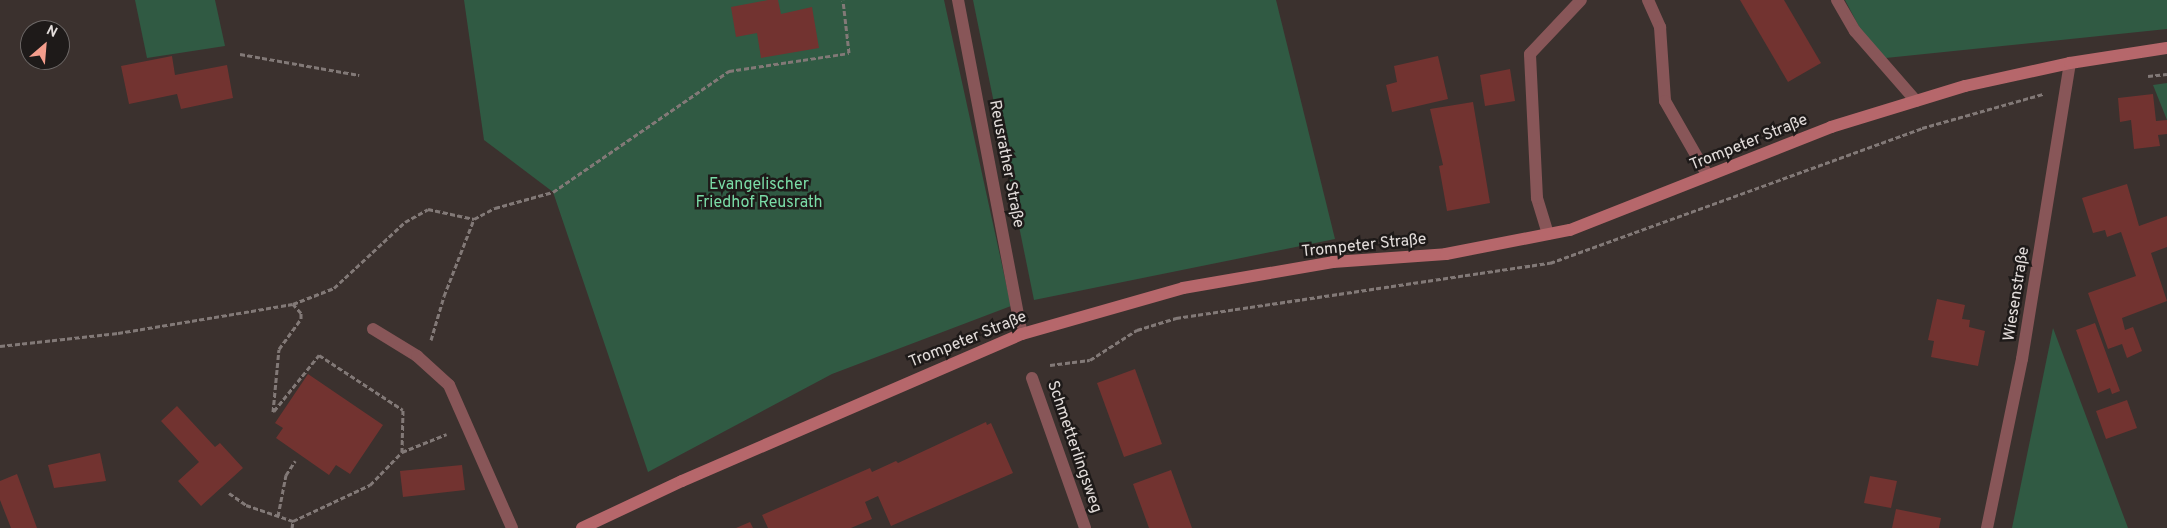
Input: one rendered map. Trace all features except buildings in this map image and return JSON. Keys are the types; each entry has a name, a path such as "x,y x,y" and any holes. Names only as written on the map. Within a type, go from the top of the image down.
{"main road":[{"name":"Trompeter Straße","path":"582,528 682,481 1022,334 1183,288 1333,262 1446,254 1570,230 1831,127 1965,86 2070,63 2167,48"}],"street":[{"name":"Reusrather Straße","path":"958,0 1022,334"},
{"path":"1548,234 1537,198 1530,54 1581,0"},
{"path":"1648,0 1660,27 1665,101 1708,176"},
{"path":"1837,0 1855,31 1916,101"},
{"name":"Wiesenstraße","path":"1986,528 2022,359 2070,63"},
{"path":"373,329 424,362 449,384 512,528"},
{"name":"Schmetterlingsweg","path":"1032,378 1085,528"}],"path":[{"path":"0,346 118,333 293,304 334,288 405,222 428,209 474,218 495,208 553,192 729,71 849,53 843,0"},
{"path":"240,54 359,75"},
{"path":"424,362 444,296 474,218"},
{"path":"293,304 301,313 301,319 279,350 273,413 319,355 403,410 402,452"},
{"path":"229,493 246,505 293,521 370,486 402,452 468,425"},
{"path":"278,516 286,474 295,461"},
{"path":"292,528 293,521"}],"green space":[{"path":"135,0 215,0 225,46 147,58"},
{"name":"Evangelischer Friedhof Reusrath","path":"464,0 944,0 1011,306 832,374 648,472 553,192 484,140"},
{"path":"973,0 1276,0 1335,239 1034,300"},
{"path":"1845,0 2167,0 2167,29 1876,59"},
{"path":"2167,83 2167,120 2153,85"},
{"path":"2053,328 2128,528 2012,528"}]}
